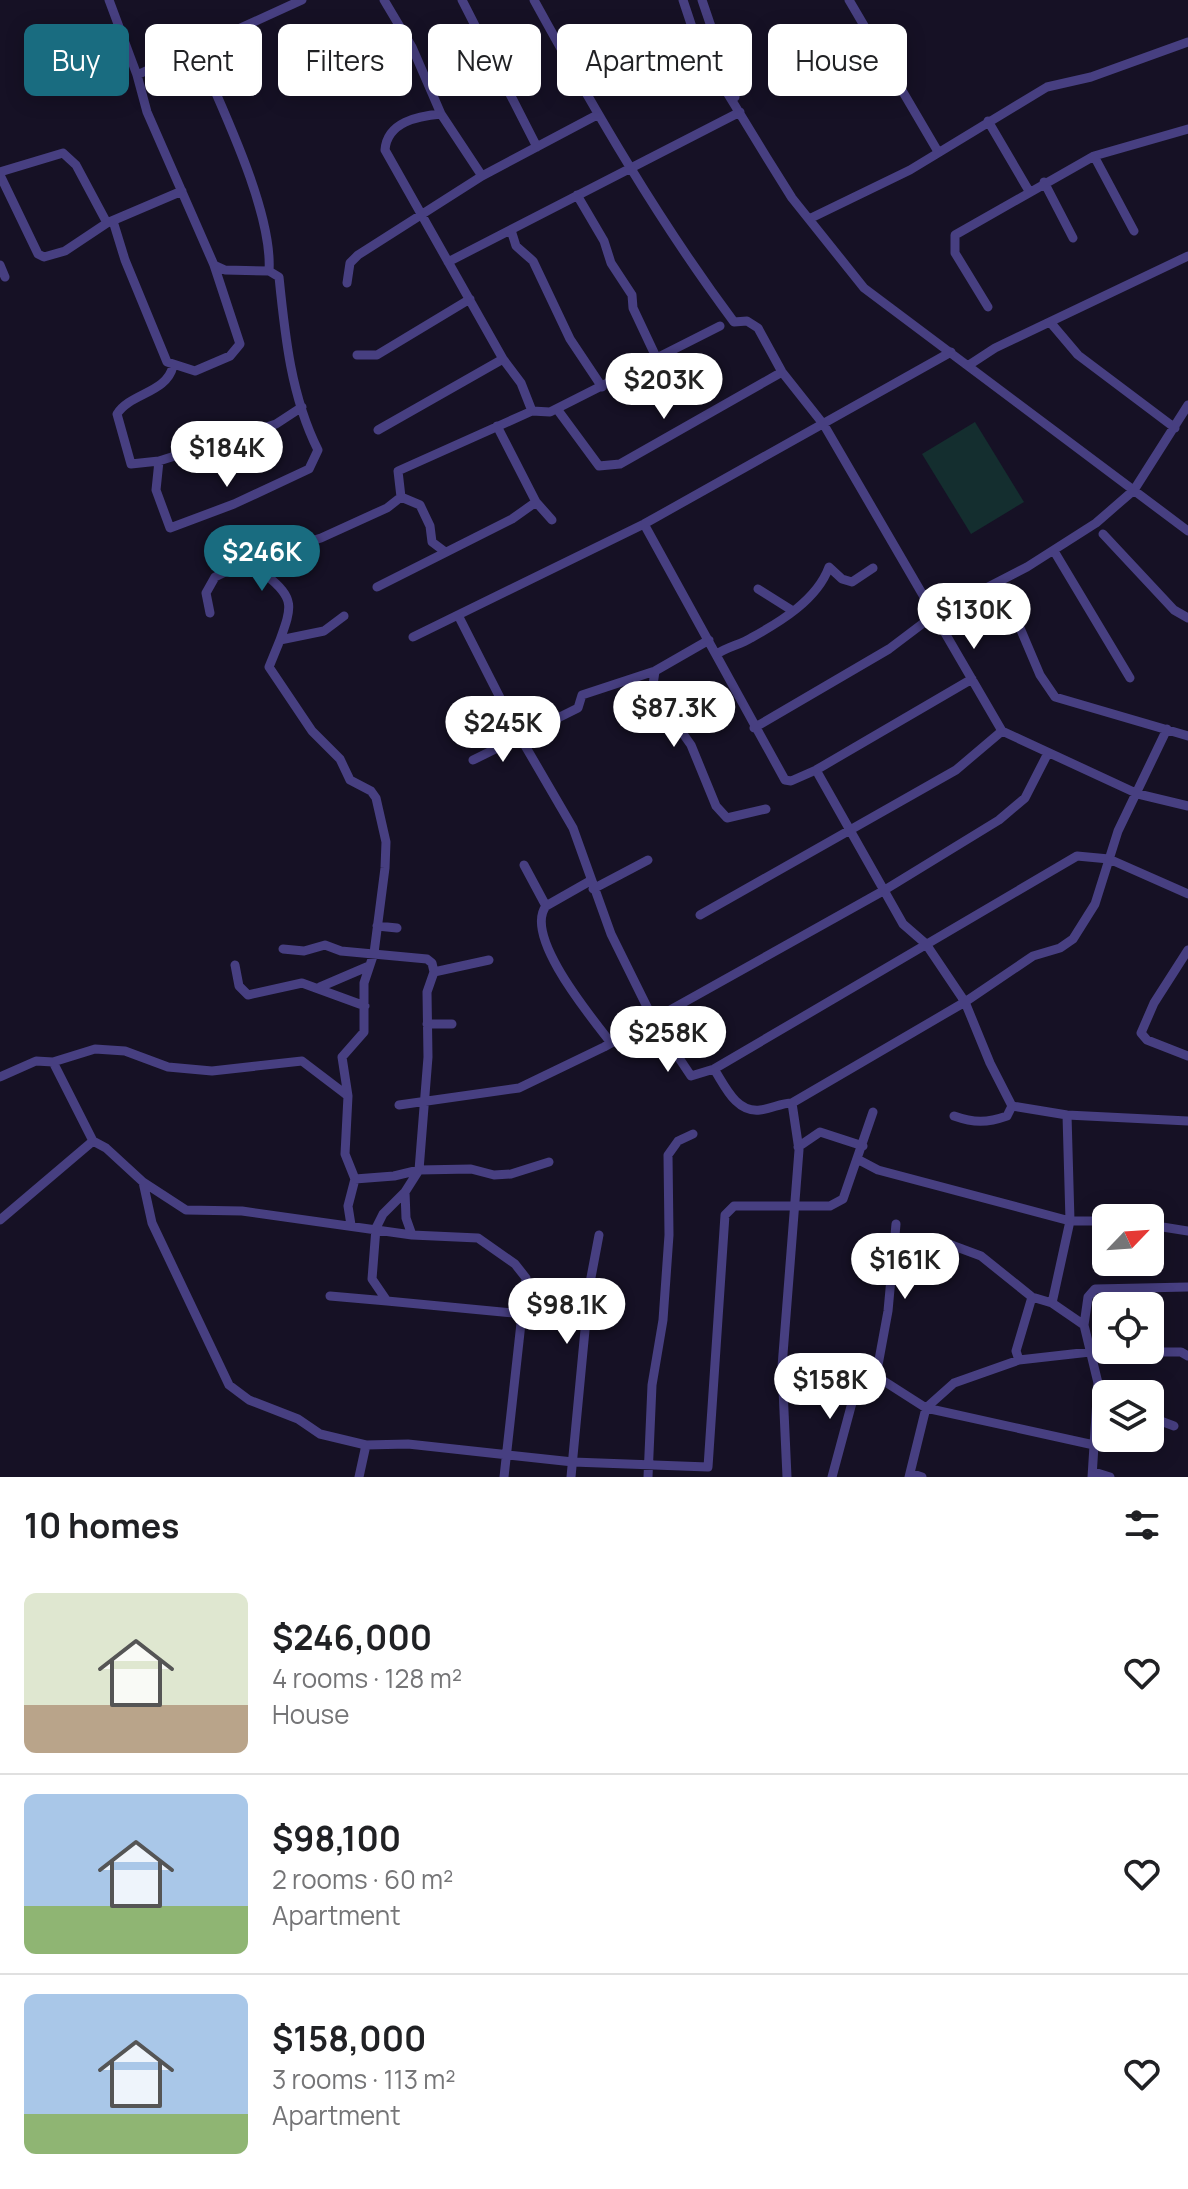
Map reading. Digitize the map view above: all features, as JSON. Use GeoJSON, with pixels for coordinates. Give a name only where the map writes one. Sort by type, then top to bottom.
{"type":"FeatureCollection","features":[{"type":"Feature","properties":{"kind":"street"},"geometry":{"type":"LineString","coordinates":[[109,0],[137,75],[147,112],[182,191],[214,265],[240,344],[230,356],[195,371],[167,362],[110,222],[76,165],[63,153],[0,173],[38,254],[44,257],[65,251],[110,222],[182,191]]}},
{"type":"Feature","properties":{"kind":"street"},"geometry":{"type":"LineString","coordinates":[[252,24],[302,0]]}},
{"type":"Feature","properties":{"kind":"street"},"geometry":{"type":"LineString","coordinates":[[384,0],[412,47],[441,114],[482,176]]}},
{"type":"Feature","properties":{"kind":"street"},"geometry":{"type":"LineString","coordinates":[[462,0],[537,147]]}},
{"type":"Feature","properties":{"kind":"street"},"geometry":{"type":"LineString","coordinates":[[534,0],[597,115],[709,288],[734,322],[747,321],[758,328],[782,372],[824,425],[1002,731],[1138,794],[1188,806]]}},
{"type":"Feature","properties":{"kind":"street"},"geometry":{"type":"LineString","coordinates":[[740,112],[702,0],[684,4],[698,45],[783,185],[873,296],[1188,531]]}},
{"type":"Feature","properties":{"kind":"street"},"geometry":{"type":"LineString","coordinates":[[849,0],[937,150]]}},
{"type":"Feature","properties":{"kind":"street"},"geometry":{"type":"LineString","coordinates":[[809,219],[910,170],[937,150],[1047,87],[1091,77],[1188,42]]}},
{"type":"Feature","properties":{"kind":"street"},"geometry":{"type":"LineString","coordinates":[[137,75],[145,72]]}},
{"type":"Feature","properties":{"kind":"street"},"geometry":{"type":"LineString","coordinates":[[217,96],[240,150],[270,251],[269,271]]}},
{"type":"Feature","properties":{"kind":"street"},"geometry":{"type":"LineString","coordinates":[[448,262],[740,112]]}},
{"type":"Feature","properties":{"kind":"street"},"geometry":{"type":"LineString","coordinates":[[441,114],[420,115],[400,124],[385,142],[385,150],[503,359],[521,383],[532,411]]}},
{"type":"Feature","properties":{"kind":"street"},"geometry":{"type":"LineString","coordinates":[[347,283],[350,263],[422,213],[482,176],[597,115]]}},
{"type":"Feature","properties":{"kind":"street"},"geometry":{"type":"LineString","coordinates":[[988,121],[1029,191]]}},
{"type":"Feature","properties":{"kind":"street"},"geometry":{"type":"LineString","coordinates":[[988,307],[955,253],[952,240],[960,231],[1094,156],[1188,129]]}},
{"type":"Feature","properties":{"kind":"street"},"geometry":{"type":"LineString","coordinates":[[1094,156],[1134,231]]}},
{"type":"Feature","properties":{"kind":"street"},"geometry":{"type":"LineString","coordinates":[[1044,182],[1073,238]]}},
{"type":"Feature","properties":{"kind":"street"},"geometry":{"type":"LineString","coordinates":[[577,195],[604,241],[611,263],[632,295],[633,308],[657,359]]}},
{"type":"Feature","properties":{"kind":"street"},"geometry":{"type":"LineString","coordinates":[[511,230],[516,246],[533,261],[570,339],[602,387]]}},
{"type":"Feature","properties":{"kind":"street"},"geometry":{"type":"LineString","coordinates":[[969,365],[1050,322],[1183,262],[1188,256]]}},
{"type":"Feature","properties":{"kind":"street"},"geometry":{"type":"LineString","coordinates":[[0,265],[5,277]]}},
{"type":"Feature","properties":{"kind":"street"},"geometry":{"type":"LineString","coordinates":[[159,461],[156,490],[170,528],[234,504],[309,469],[318,450],[306,426],[287,361],[279,277],[269,271],[225,270],[214,265]]}},
{"type":"Feature","properties":{"kind":"street"},"geometry":{"type":"LineString","coordinates":[[357,355],[377,355],[452,313],[470,299]]}},
{"type":"Feature","properties":{"kind":"street"},"geometry":{"type":"LineString","coordinates":[[1050,322],[1078,355],[1175,428]]}},
{"type":"Feature","properties":{"kind":"street"},"geometry":{"type":"LineString","coordinates":[[401,497],[398,471],[532,411],[540,414],[557,409],[720,326]]}},
{"type":"Feature","properties":{"kind":"street"},"geometry":{"type":"LineString","coordinates":[[413,637],[644,524],[951,352]]}},
{"type":"Feature","properties":{"kind":"street"},"geometry":{"type":"LineString","coordinates":[[378,430],[503,359]]}},
{"type":"Feature","properties":{"kind":"street"},"geometry":{"type":"LineString","coordinates":[[173,366],[171,374],[153,390],[123,403],[117,414],[131,464],[159,461],[276,424],[302,407]]}},
{"type":"Feature","properties":{"kind":"street"},"geometry":{"type":"LineString","coordinates":[[557,409],[599,466],[607,468],[620,464],[782,372]]}},
{"type":"Feature","properties":{"kind":"street"},"geometry":{"type":"LineString","coordinates":[[754,728],[889,649],[934,615],[1054,551],[1096,523],[1134,490],[1188,405]]}},
{"type":"Feature","properties":{"kind":"street"},"geometry":{"type":"LineString","coordinates":[[497,426],[536,502],[552,520]]}},
{"type":"Feature","properties":{"kind":"street"},"geometry":{"type":"LineString","coordinates":[[401,497],[420,505],[430,526],[432,542],[444,551]]}},
{"type":"Feature","properties":{"kind":"street"},"geometry":{"type":"LineString","coordinates":[[210,613],[206,593],[215,577],[269,554],[321,538],[387,508],[401,497]]}},
{"type":"Feature","properties":{"kind":"street"},"geometry":{"type":"LineString","coordinates":[[377,587],[512,519],[536,502]]}},
{"type":"Feature","properties":{"kind":"street"},"geometry":{"type":"LineString","coordinates":[[644,524],[785,780],[791,781],[816,770],[972,679]]}},
{"type":"Feature","properties":{"kind":"street"},"geometry":{"type":"LineString","coordinates":[[1103,534],[1174,610],[1188,618]]}},
{"type":"Feature","properties":{"kind":"street"},"geometry":{"type":"LineString","coordinates":[[1054,551],[1130,678]]}},
{"type":"Feature","properties":{"kind":"street"},"geometry":{"type":"LineString","coordinates":[[269,554],[267,576],[287,591],[290,607],[269,667],[312,731],[340,759],[350,780],[376,798],[386,842],[374,953],[364,983],[364,1032],[342,1057],[348,1096],[345,1154],[355,1179],[348,1206],[351,1225]]}},
{"type":"Feature","properties":{"kind":"street"},"geometry":{"type":"LineString","coordinates":[[717,654],[733,643],[748,640],[793,611],[810,596],[829,567],[842,579],[852,582],[873,568]]}},
{"type":"Feature","properties":{"kind":"street"},"geometry":{"type":"LineString","coordinates":[[1000,581],[1040,675],[1055,697],[1188,736]]}},
{"type":"Feature","properties":{"kind":"street"},"geometry":{"type":"LineString","coordinates":[[758,589],[793,611]]}},
{"type":"Feature","properties":{"kind":"street"},"geometry":{"type":"LineString","coordinates":[[280,640],[324,631],[344,616]]}},
{"type":"Feature","properties":{"kind":"street"},"geometry":{"type":"LineString","coordinates":[[459,617],[520,737],[573,828],[592,885],[653,1019],[691,1076],[714,1069],[1077,856],[1109,859],[1188,894]]}},
{"type":"Feature","properties":{"kind":"street"},"geometry":{"type":"LineString","coordinates":[[473,760],[578,708],[582,695],[655,671],[709,640]]}},
{"type":"Feature","properties":{"kind":"street"},"geometry":{"type":"LineString","coordinates":[[655,671],[653,685],[659,700],[691,745],[716,806],[727,818],[766,809]]}},
{"type":"Feature","properties":{"kind":"street"},"geometry":{"type":"LineString","coordinates":[[714,1069],[735,1101],[742,1106],[760,1110],[792,1103],[965,1002],[1033,956],[1060,948],[1073,939],[1095,904],[1118,831],[1167,729]]}},
{"type":"Feature","properties":{"kind":"street"},"geometry":{"type":"LineString","coordinates":[[700,915],[956,770],[1002,731]]}},
{"type":"Feature","properties":{"kind":"street"},"geometry":{"type":"LineString","coordinates":[[399,1105],[519,1088],[611,1043],[883,891],[1014,810],[1025,798],[1048,753]]}},
{"type":"Feature","properties":{"kind":"street"},"geometry":{"type":"LineString","coordinates":[[816,770],[903,924],[926,944],[965,1002],[1012,1106]]}},
{"type":"Feature","properties":{"kind":"street"},"geometry":{"type":"LineString","coordinates":[[546,906],[648,860]]}},
{"type":"Feature","properties":{"kind":"street"},"geometry":{"type":"LineString","coordinates":[[524,865],[546,906],[541,923],[559,971],[611,1043]]}},
{"type":"Feature","properties":{"kind":"street"},"geometry":{"type":"LineString","coordinates":[[377,926],[397,928]]}},
{"type":"Feature","properties":{"kind":"street"},"geometry":{"type":"LineString","coordinates":[[283,949],[304,951],[325,945],[341,951],[427,959],[434,972],[427,992],[426,1099],[419,1170],[405,1192],[383,1214],[376,1228],[372,1279],[387,1301]]}},
{"type":"Feature","properties":{"kind":"street"},"geometry":{"type":"LineString","coordinates":[[1188,950],[1183,967],[1154,1003],[1141,1033],[1147,1040],[1188,1056]]}},
{"type":"Feature","properties":{"kind":"street"},"geometry":{"type":"LineString","coordinates":[[434,972],[489,960]]}},
{"type":"Feature","properties":{"kind":"street"},"geometry":{"type":"LineString","coordinates":[[235,965],[239,986],[248,995],[302,983],[320,987],[365,1006]]}},
{"type":"Feature","properties":{"kind":"street"},"geometry":{"type":"LineString","coordinates":[[320,987],[369,966]]}},
{"type":"Feature","properties":{"kind":"street"},"geometry":{"type":"LineString","coordinates":[[427,1024],[452,1024]]}},
{"type":"Feature","properties":{"kind":"street"},"geometry":{"type":"LineString","coordinates":[[0,1077],[36,1061],[53,1062],[95,1049],[125,1051],[168,1067],[212,1071],[302,1061],[348,1096]]}},
{"type":"Feature","properties":{"kind":"street"},"geometry":{"type":"LineString","coordinates":[[53,1062],[93,1141],[106,1148],[143,1182],[186,1210],[242,1211],[412,1235],[478,1238],[515,1264],[526,1278],[504,1477]]}},
{"type":"Feature","properties":{"kind":"street"},"geometry":{"type":"LineString","coordinates":[[787,1477],[782,1367],[798,1147],[792,1103]]}},
{"type":"Feature","properties":{"kind":"street"},"geometry":{"type":"LineString","coordinates":[[1012,1106],[1067,1115],[1188,1121]]}},
{"type":"Feature","properties":{"kind":"street"},"geometry":{"type":"LineString","coordinates":[[954,1116],[971,1122],[989,1122],[1007,1116],[1012,1106]]}},
{"type":"Feature","properties":{"kind":"street"},"geometry":{"type":"LineString","coordinates":[[143,1182],[152,1223],[229,1385],[249,1400],[298,1419],[320,1434],[366,1445],[408,1444],[573,1462],[708,1467],[728,1208],[830,1206],[843,1199],[859,1160],[873,1112]]}},
{"type":"Feature","properties":{"kind":"street"},"geometry":{"type":"LineString","coordinates":[[1052,1303],[1070,1221],[1067,1115]]}},
{"type":"Feature","properties":{"kind":"street"},"geometry":{"type":"LineString","coordinates":[[798,1147],[820,1132],[863,1146]]}},
{"type":"Feature","properties":{"kind":"street"},"geometry":{"type":"LineString","coordinates":[[648,1477],[652,1385],[663,1320],[669,1235],[668,1155],[678,1141],[693,1134]]}},
{"type":"Feature","properties":{"kind":"street"},"geometry":{"type":"LineString","coordinates":[[0,1220],[93,1141]]}},
{"type":"Feature","properties":{"kind":"street"},"geometry":{"type":"LineString","coordinates":[[859,1160],[878,1170],[1070,1221],[1092,1221]]}},
{"type":"Feature","properties":{"kind":"street"},"geometry":{"type":"LineString","coordinates":[[355,1179],[394,1176],[419,1170],[471,1169],[494,1175],[549,1162]]}},
{"type":"Feature","properties":{"kind":"street"},"geometry":{"type":"LineString","coordinates":[[405,1192],[406,1218],[412,1235]]}},
{"type":"Feature","properties":{"kind":"street"},"geometry":{"type":"LineString","coordinates":[[876,1376],[888,1311],[896,1224]]}},
{"type":"Feature","properties":{"kind":"street"},"geometry":{"type":"LineString","coordinates":[[1164,1227],[1188,1231]]}},
{"type":"Feature","properties":{"kind":"street"},"geometry":{"type":"LineString","coordinates":[[571,1477],[589,1288],[599,1235]]}},
{"type":"Feature","properties":{"kind":"street"},"geometry":{"type":"LineString","coordinates":[[938,1240],[981,1256],[1032,1297],[1052,1303],[1084,1325]]}},
{"type":"Feature","properties":{"kind":"street"},"geometry":{"type":"LineString","coordinates":[[1097,1380],[1084,1325],[1088,1297],[1095,1289],[1188,1287]]}},
{"type":"Feature","properties":{"kind":"street"},"geometry":{"type":"LineString","coordinates":[[330,1296],[524,1314]]}},
{"type":"Feature","properties":{"kind":"street"},"geometry":{"type":"LineString","coordinates":[[1019,1360],[1016,1351],[1032,1297]]}},
{"type":"Feature","properties":{"kind":"street"},"geometry":{"type":"LineString","coordinates":[[922,1477],[910,1475],[926,1408],[954,1383],[1019,1360],[1090,1352],[1181,1352],[1188,1356]]}},
{"type":"Feature","properties":{"kind":"street"},"geometry":{"type":"LineString","coordinates":[[782,1367],[834,1368],[876,1376],[926,1408],[1092,1445]]}},
{"type":"Feature","properties":{"kind":"street"},"geometry":{"type":"LineString","coordinates":[[832,1477],[860,1373]]}},
{"type":"Feature","properties":{"kind":"street"},"geometry":{"type":"LineString","coordinates":[[1164,1422],[1174,1426]]}},
{"type":"Feature","properties":{"kind":"street"},"geometry":{"type":"LineString","coordinates":[[359,1477],[366,1445]]}},
{"type":"Feature","properties":{"kind":"street"},"geometry":{"type":"LineString","coordinates":[[1094,1452],[1093,1474],[1110,1477]]}},
{"type":"Feature","properties":{"kind":"green space"},"geometry":{"type":"Polygon","coordinates":[[[975,422],[1024,502],[971,534],[922,454],[975,422]]]}}]}
